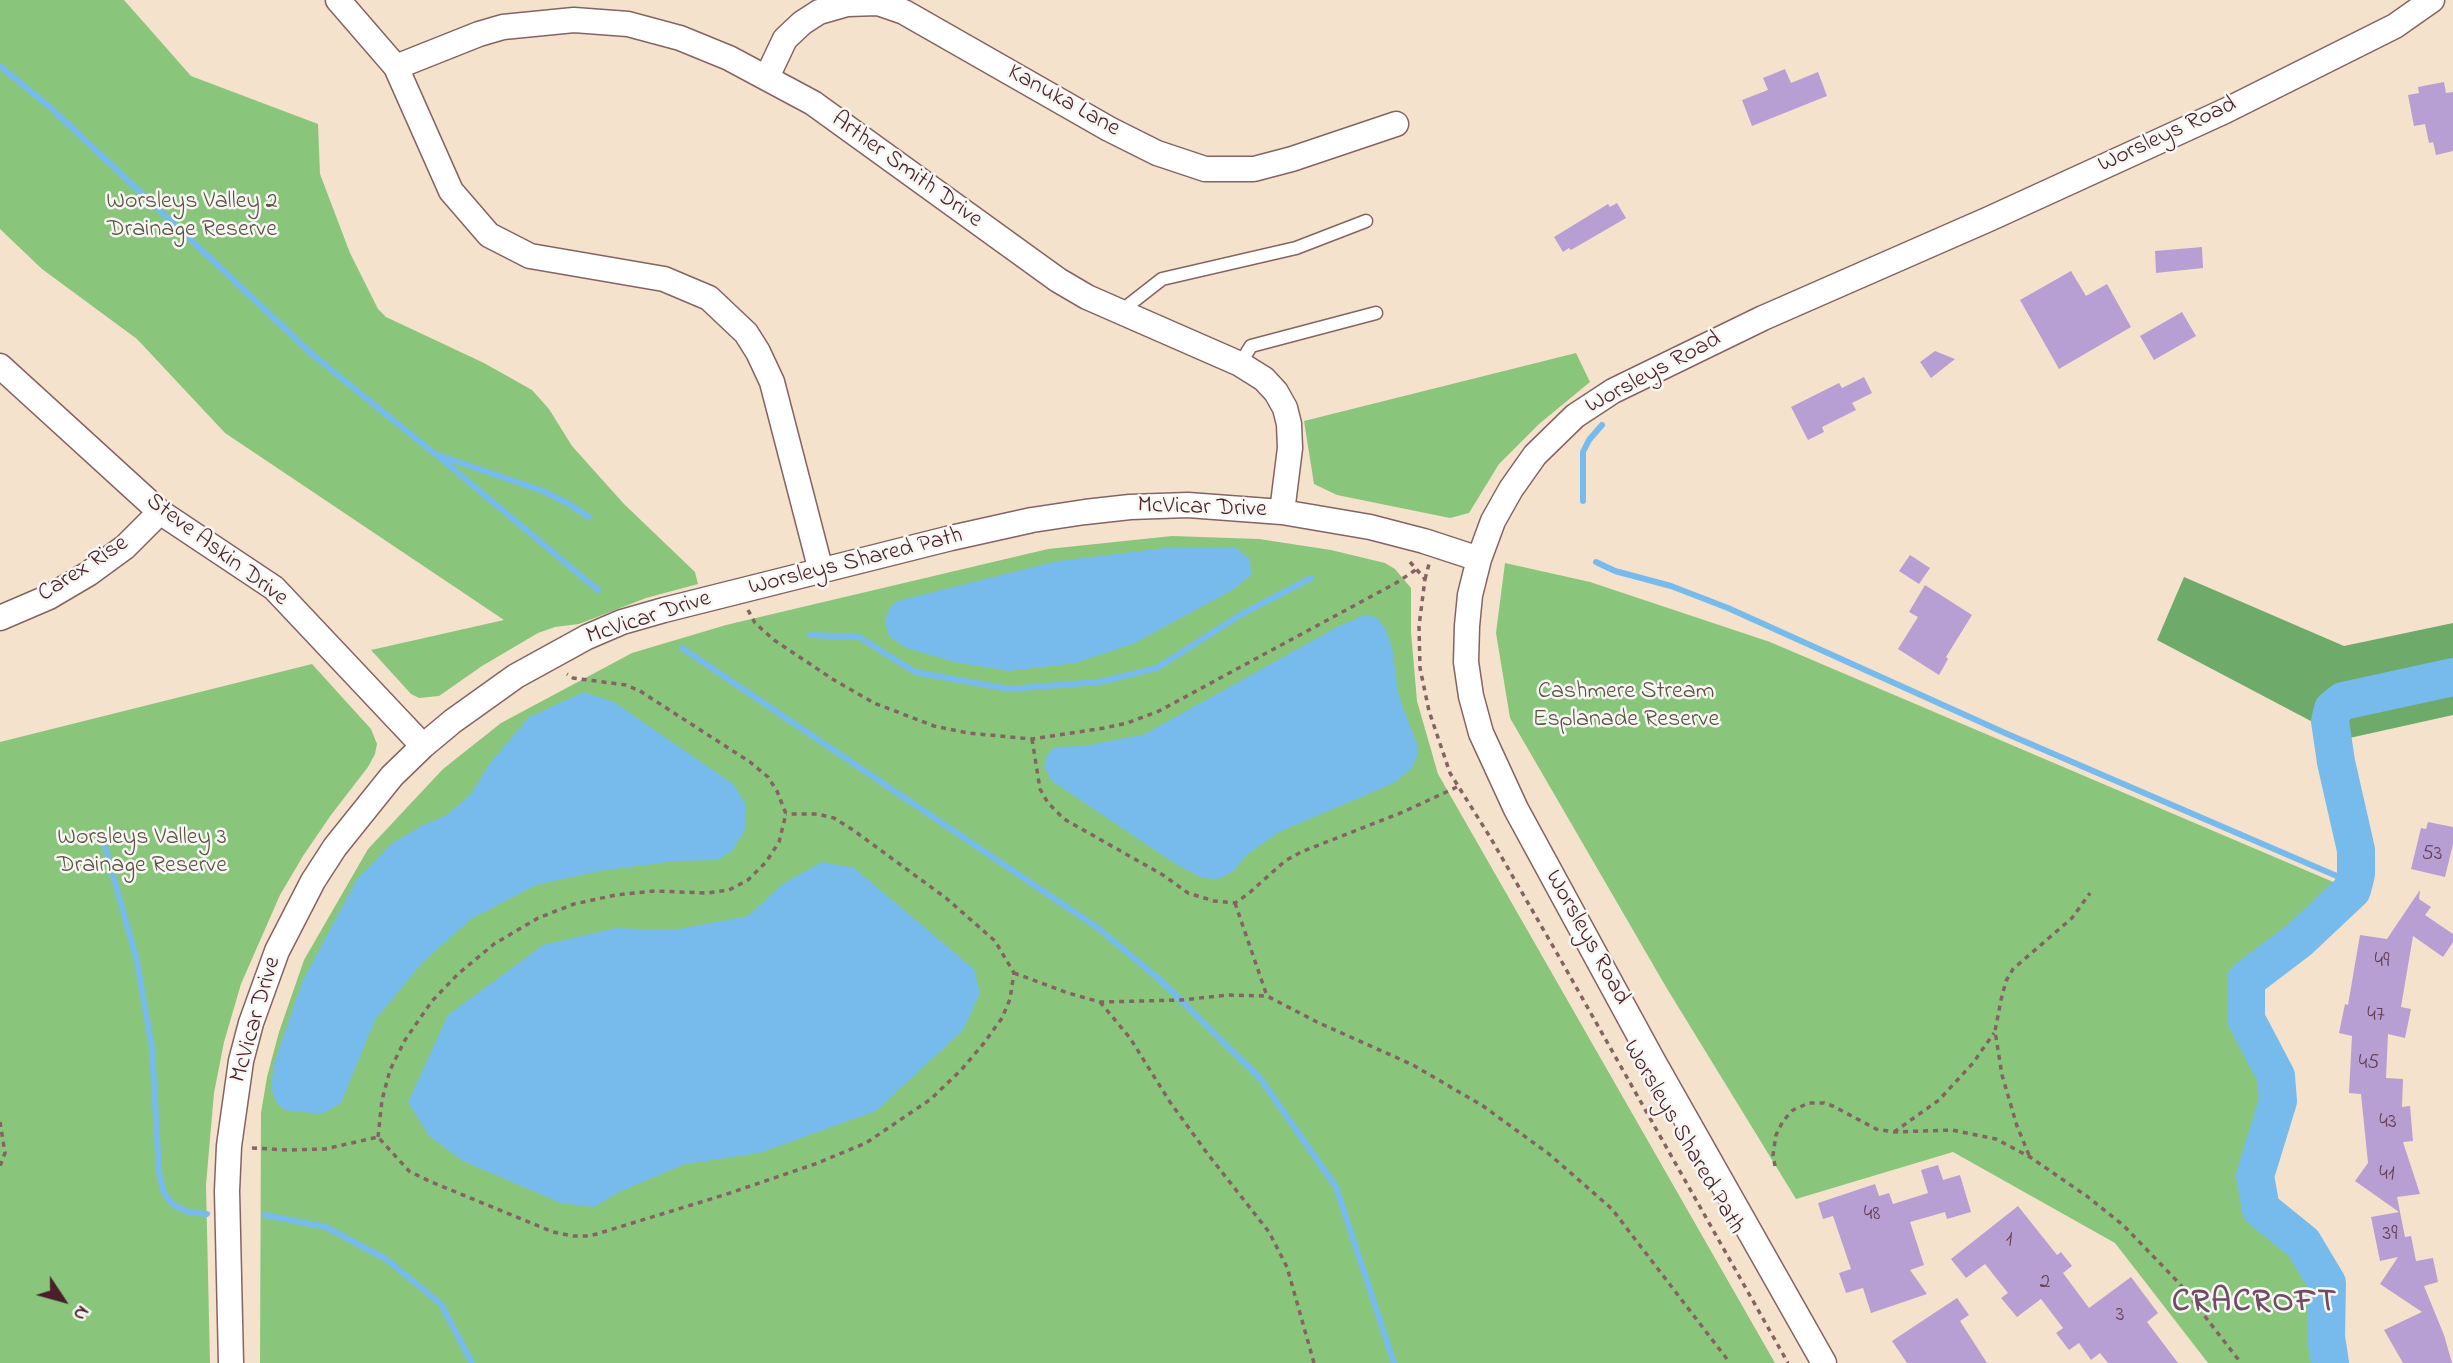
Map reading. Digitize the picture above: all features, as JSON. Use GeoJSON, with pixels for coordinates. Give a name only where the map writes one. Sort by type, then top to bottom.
{"type":"FeatureCollection","features":[{"type":"Feature","properties":{"kind":"street"},"geometry":{"type":"LineString","coordinates":[[338,0],[396,67],[451,191],[489,234],[530,256],[664,279],[709,298],[746,333],[772,382],[821,571]]}},
{"type":"Feature","properties":{"kind":"street","name":"Worsleys Road"},"geometry":{"type":"LineString","coordinates":[[1824,1363],[1652,1059],[1516,809],[1480,733],[1466,662],[1470,595],[1479,559],[1493,522],[1511,489],[1535,455],[1575,416],[1613,391],[1763,318],[1989,219],[2223,111],[2396,26],[2432,0]]}},
{"type":"Feature","properties":{"kind":"street","name":"Kanuka Lane"},"geometry":{"type":"LineString","coordinates":[[767,77],[785,39],[802,23],[819,12],[847,2],[878,3],[893,7],[1109,129],[1157,153],[1205,169],[1254,169],[1396,124]]}},
{"type":"Feature","properties":{"kind":"street","name":"Arther Smith Drive"},"geometry":{"type":"LineString","coordinates":[[396,67],[503,27],[528,23],[601,21],[628,24],[680,38],[767,77],[813,103],[1058,280],[1087,297],[1240,364],[1264,379],[1276,391],[1288,416],[1290,448],[1282,512]]}},
{"type":"Feature","properties":{"kind":"street","name":"Steve Askin Drive"},"geometry":{"type":"LineString","coordinates":[[0,366],[160,512],[274,588],[423,746]]}},
{"type":"Feature","properties":{"kind":"street","name":"McVicar Drive"},"geometry":{"type":"LineString","coordinates":[[231,1363],[227,1168],[234,1101],[251,1023],[276,951],[313,881],[365,807],[423,746],[472,706],[516,676],[587,637],[622,622],[1005,526],[1085,512],[1188,505],[1282,512],[1370,527],[1479,559]]}},
{"type":"Feature","properties":{"kind":"street","name":"Carex Rise"},"geometry":{"type":"LineString","coordinates":[[0,618],[49,597],[88,574],[125,547],[160,512]]}},
{"type":"Feature","properties":{"kind":"lane"},"geometry":{"type":"LineString","coordinates":[[1125,314],[1130,304],[1162,279],[1296,248],[1366,221]]}},
{"type":"Feature","properties":{"kind":"lane"},"geometry":{"type":"LineString","coordinates":[[1240,364],[1251,346],[1376,313]]}},
{"type":"Feature","properties":{"kind":"path"},"geometry":{"type":"LineString","coordinates":[[1405,558],[1425,579]]}},
{"type":"Feature","properties":{"kind":"path","name":"Worsleys Shared Path"},"geometry":{"type":"LineString","coordinates":[[1431,559],[1425,579],[1419,626],[1420,668],[1443,757],[1457,787],[1490,837],[1558,955],[1788,1363]]}},
{"type":"Feature","properties":{"kind":"path"},"geometry":{"type":"LineString","coordinates":[[755,623],[774,640],[834,681],[901,715],[968,733],[1032,739],[1127,723],[1159,711],[1396,583],[1417,569]]}},
{"type":"Feature","properties":{"kind":"path","name":"Worsleys Shared Path"},"geometry":{"type":"LineString","coordinates":[[739,610],[747,608]]}},
{"type":"Feature","properties":{"kind":"path"},"geometry":{"type":"LineString","coordinates":[[573,678],[626,685],[686,719],[750,762],[768,777],[777,790],[786,814],[779,842],[766,862],[748,880],[729,890],[707,894],[655,891],[584,902],[538,919],[494,944],[457,974],[440,992],[405,1040],[390,1070],[382,1100],[378,1137],[409,1171],[553,1232],[590,1236],[815,1164],[866,1143],[931,1099],[962,1069],[1002,1018],[1010,999],[1014,973],[995,941],[946,898],[853,830],[834,818],[817,814],[786,814]]}},
{"type":"Feature","properties":{"kind":"path"},"geometry":{"type":"LineString","coordinates":[[1032,739],[1040,789],[1048,803],[1064,819],[1163,875],[1188,893],[1214,901],[1235,903],[1272,871],[1301,852],[1457,787]]}},
{"type":"Feature","properties":{"kind":"path"},"geometry":{"type":"LineString","coordinates":[[1894,1132],[1939,1100],[1973,1063],[1995,1031],[2006,981],[2013,969],[2072,919],[2090,893]]}},
{"type":"Feature","properties":{"kind":"path"},"geometry":{"type":"LineString","coordinates":[[1235,903],[1267,996]]}},
{"type":"Feature","properties":{"kind":"path"},"geometry":{"type":"LineString","coordinates":[[1014,973],[1100,1002],[1181,1000],[1229,995],[1267,996],[1317,1023],[1413,1065],[1483,1107],[1549,1154],[1612,1209],[1730,1363]]}},
{"type":"Feature","properties":{"kind":"path"},"geometry":{"type":"LineString","coordinates":[[1100,1002],[1130,1038],[1207,1153],[1269,1232],[1287,1267],[1314,1363]]}},
{"type":"Feature","properties":{"kind":"path"},"geometry":{"type":"LineString","coordinates":[[1995,1031],[2009,1100],[2030,1157]]}},
{"type":"Feature","properties":{"kind":"path"},"geometry":{"type":"LineString","coordinates":[[1775,1166],[1773,1155],[1776,1135],[1783,1121],[1793,1110],[1809,1103],[1824,1103],[1876,1129],[1894,1132],[1965,1132],[1996,1139],[2030,1157],[2088,1197],[2140,1241],[2179,1283],[2241,1363]]}},
{"type":"Feature","properties":{"kind":"path"},"geometry":{"type":"LineString","coordinates":[[0,1122],[5,1153],[0,1166]]}},
{"type":"Feature","properties":{"kind":"path"},"geometry":{"type":"LineString","coordinates":[[260,1148],[325,1149],[378,1137]]}},
{"type":"Feature","properties":{"kind":"green space","name":"Worsleys Valley 2 Drainage Reserve"},"geometry":{"type":"Polygon","coordinates":[[[0,0],[124,0],[191,76],[318,124],[320,174],[350,253],[378,309],[386,317],[484,363],[532,390],[549,409],[572,446],[624,504],[695,572],[698,584],[646,598],[579,624],[555,627],[538,633],[482,666],[439,696],[419,698],[411,694],[371,650],[504,620],[225,433],[137,339],[42,269],[0,229],[0,0]]]}},
{"type":"Feature","properties":{"kind":"green space"},"geometry":{"type":"Polygon","coordinates":[[[1576,353],[1590,382],[1539,424],[1499,464],[1469,513],[1450,518],[1337,495],[1314,484],[1304,421],[1576,353]]]}},
{"type":"Feature","properties":{"kind":"green space"},"geometry":{"type":"Polygon","coordinates":[[[1172,536],[1259,539],[1331,550],[1385,563],[1395,569],[1411,588],[1411,632],[1417,701],[1438,774],[1775,1363],[260,1363],[261,1113],[279,1032],[304,960],[368,849],[443,769],[501,723],[632,653],[726,625],[1048,549],[1172,536]]]}},
{"type":"Feature","properties":{"kind":"green space","name":"Cashmere Stream Esplanade Reserve"},"geometry":{"type":"Polygon","coordinates":[[[1505,563],[1590,582],[1770,642],[2352,890],[2300,939],[2246,981],[2246,1019],[2276,1076],[2278,1101],[2255,1176],[2261,1209],[2303,1243],[2327,1283],[2326,1337],[2330,1363],[2208,1363],[2115,1243],[1953,1152],[1796,1199],[1666,987],[1510,718],[1496,633],[1505,563]]]}},
{"type":"Feature","properties":{"kind":"green space"},"geometry":{"type":"Polygon","coordinates":[[[2184,577],[2344,646],[2453,623],[2453,715],[2345,739],[2157,640],[2184,577]]]}},
{"type":"Feature","properties":{"kind":"green space","name":"Worsleys Valley 3 Drainage Reserve"},"geometry":{"type":"Polygon","coordinates":[[[312,664],[371,729],[377,744],[368,767],[331,815],[280,895],[241,984],[224,1042],[214,1093],[206,1185],[210,1363],[0,1363],[0,742],[312,664]]]}},
{"type":"Feature","properties":{"kind":"water"},"geometry":{"type":"Polygon","coordinates":[[[1173,547],[1235,547],[1250,559],[1251,575],[1234,589],[1133,644],[1075,663],[1009,671],[954,662],[904,647],[889,636],[885,621],[889,609],[897,601],[1058,561],[1173,547]]]}},
{"type":"Feature","properties":{"kind":"water"},"geometry":{"type":"Polygon","coordinates":[[[1364,615],[1376,617],[1385,628],[1392,647],[1399,697],[1417,744],[1417,757],[1411,769],[1394,783],[1279,832],[1248,854],[1231,873],[1217,879],[1202,878],[1174,863],[1052,781],[1044,767],[1047,755],[1055,747],[1085,746],[1145,734],[1337,627],[1364,615]]]}},
{"type":"Feature","properties":{"kind":"water"},"geometry":{"type":"Polygon","coordinates":[[[584,692],[614,702],[733,784],[745,803],[746,828],[732,851],[718,860],[676,861],[599,871],[536,885],[471,919],[422,963],[375,1020],[341,1103],[322,1114],[284,1110],[276,1102],[271,1087],[274,1064],[302,982],[357,879],[391,844],[421,826],[447,815],[471,794],[490,763],[529,717],[584,692]]]}},
{"type":"Feature","properties":{"kind":"water"},"geometry":{"type":"Polygon","coordinates":[[[822,862],[854,868],[974,969],[980,993],[963,1030],[876,1111],[759,1153],[685,1164],[619,1192],[594,1207],[561,1203],[463,1161],[429,1136],[408,1102],[448,1015],[543,945],[616,928],[673,930],[748,916],[784,883],[822,862]]]}},
{"type":"Feature","properties":{"kind":"building"},"geometry":{"type":"Polygon","coordinates":[[[1785,69],[1791,83],[1818,72],[1827,96],[1752,126],[1742,100],[1768,90],[1763,78],[1785,69]]]}},
{"type":"Feature","properties":{"kind":"building"},"geometry":{"type":"Polygon","coordinates":[[[2444,82],[2446,93],[2453,92],[2453,151],[2436,155],[2433,142],[2429,143],[2425,124],[2414,126],[2408,95],[2419,93],[2418,87],[2444,82]]]}},
{"type":"Feature","properties":{"kind":"building"},"geometry":{"type":"Polygon","coordinates":[[[1617,203],[1626,218],[1563,252],[1554,237],[1608,204],[1610,207],[1617,203]]]}},
{"type":"Feature","properties":{"kind":"building"},"geometry":{"type":"Polygon","coordinates":[[[2202,247],[2203,268],[2156,273],[2155,251],[2202,247]]]}},
{"type":"Feature","properties":{"kind":"building"},"geometry":{"type":"Polygon","coordinates":[[[2071,271],[2086,296],[2107,284],[2131,327],[2059,369],[2020,300],[2071,271]]]}},
{"type":"Feature","properties":{"kind":"building"},"geometry":{"type":"Polygon","coordinates":[[[2182,312],[2196,336],[2154,360],[2140,336],[2182,312]]]}},
{"type":"Feature","properties":{"kind":"building"},"geometry":{"type":"Polygon","coordinates":[[[1935,351],[1955,359],[1931,378],[1920,362],[1935,351]]]}},
{"type":"Feature","properties":{"kind":"building"},"geometry":{"type":"Polygon","coordinates":[[[1864,377],[1872,393],[1852,403],[1856,410],[1822,427],[1824,432],[1808,440],[1791,407],[1839,383],[1842,388],[1864,377]]]}},
{"type":"Feature","properties":{"kind":"building"},"geometry":{"type":"Polygon","coordinates":[[[1910,555],[1930,568],[1919,584],[1899,571],[1910,555]]]}},
{"type":"Feature","properties":{"kind":"building"},"geometry":{"type":"Polygon","coordinates":[[[1925,585],[1972,615],[1946,657],[1948,659],[1939,675],[1898,649],[1918,617],[1909,612],[1925,585]]]}},
{"type":"Feature","properties":{"kind":"building"},"geometry":{"type":"Polygon","coordinates":[[[2428,822],[2453,827],[2453,844],[2445,877],[2411,869],[2421,828],[2426,829],[2428,822]]]}},
{"type":"Feature","properties":{"kind":"building"},"geometry":{"type":"Polygon","coordinates":[[[2420,890],[2419,899],[2431,907],[2425,915],[2453,934],[2453,942],[2443,957],[2413,936],[2401,1007],[2411,1009],[2405,1038],[2388,1034],[2386,1078],[2403,1079],[2402,1107],[2410,1106],[2413,1141],[2403,1142],[2420,1194],[2397,1197],[2405,1237],[2411,1236],[2416,1261],[2433,1258],[2438,1282],[2424,1286],[2452,1363],[2403,1363],[2384,1330],[2422,1312],[2380,1284],[2398,1257],[2380,1261],[2371,1217],[2399,1212],[2355,1181],[2368,1163],[2361,1094],[2349,1093],[2352,1036],[2339,1033],[2345,1004],[2348,1005],[2360,935],[2387,939],[2420,890]]]}},
{"type":"Feature","properties":{"kind":"building"},"geometry":{"type":"Polygon","coordinates":[[[1938,1165],[1943,1180],[1960,1175],[1971,1212],[1947,1219],[1945,1212],[1910,1222],[1924,1265],[1910,1270],[1927,1294],[1871,1313],[1863,1288],[1846,1293],[1839,1273],[1851,1269],[1833,1216],[1823,1219],[1818,1203],[1875,1184],[1879,1196],[1889,1193],[1893,1204],[1928,1193],[1921,1170],[1938,1165]]]}},
{"type":"Feature","properties":{"kind":"building"},"geometry":{"type":"Polygon","coordinates":[[[2018,1206],[2057,1255],[2061,1252],[2072,1266],[2063,1273],[2089,1308],[2131,1277],[2158,1313],[2147,1322],[2178,1363],[2108,1363],[2100,1353],[2091,1360],[2079,1343],[2069,1350],[2056,1333],[2063,1328],[2041,1299],[2017,1317],[2001,1298],[2008,1293],[1985,1264],[1966,1278],[1951,1259],[2018,1206]]]}},
{"type":"Feature","properties":{"kind":"building"},"geometry":{"type":"Polygon","coordinates":[[[1957,1298],[1969,1315],[1960,1321],[1987,1363],[1907,1363],[1892,1341],[1957,1298]]]}},
{"type":"Feature","properties":{"kind":"waterway"},"geometry":{"type":"LineString","coordinates":[[0,66],[51,108],[313,355],[435,454],[543,491],[589,517]]}},
{"type":"Feature","properties":{"kind":"waterway"},"geometry":{"type":"LineString","coordinates":[[1583,501],[1583,452],[1602,425]]}},
{"type":"Feature","properties":{"kind":"waterway"},"geometry":{"type":"LineString","coordinates":[[439,457],[598,590]]}},
{"type":"Feature","properties":{"kind":"waterway"},"geometry":{"type":"LineString","coordinates":[[1596,562],[1615,571],[1671,586],[1728,608],[2005,733],[2353,883]]}},
{"type":"Feature","properties":{"kind":"waterway"},"geometry":{"type":"LineString","coordinates":[[810,635],[859,637],[915,672],[1009,689],[1099,682],[1157,668],[1240,615],[1311,578]]}},
{"type":"Feature","properties":{"kind":"waterway"},"geometry":{"type":"LineString","coordinates":[[682,648],[1098,928],[1159,979],[1260,1078],[1336,1187],[1394,1363]]}},
{"type":"Feature","properties":{"kind":"waterway"},"geometry":{"type":"LineString","coordinates":[[2330,1363],[2326,1337],[2327,1283],[2303,1243],[2261,1209],[2255,1176],[2278,1101],[2276,1076],[2246,1019],[2246,980],[2300,939],[2352,890],[2356,874],[2356,850],[2336,762],[2330,721],[2333,709],[2343,701],[2453,677]]}},
{"type":"Feature","properties":{"kind":"waterway"},"geometry":{"type":"LineString","coordinates":[[104,843],[137,961],[152,1048],[159,1172],[163,1190],[177,1207],[189,1212],[207,1214]]}},
{"type":"Feature","properties":{"kind":"waterway"},"geometry":{"type":"LineString","coordinates":[[265,1215],[326,1227],[386,1259],[441,1304],[472,1363]]}},
{"type":"Feature","properties":{"kind":"district","name":"CRACROFT"},"geometry":{"type":"Point","coordinates":[2255,1305]}}]}
